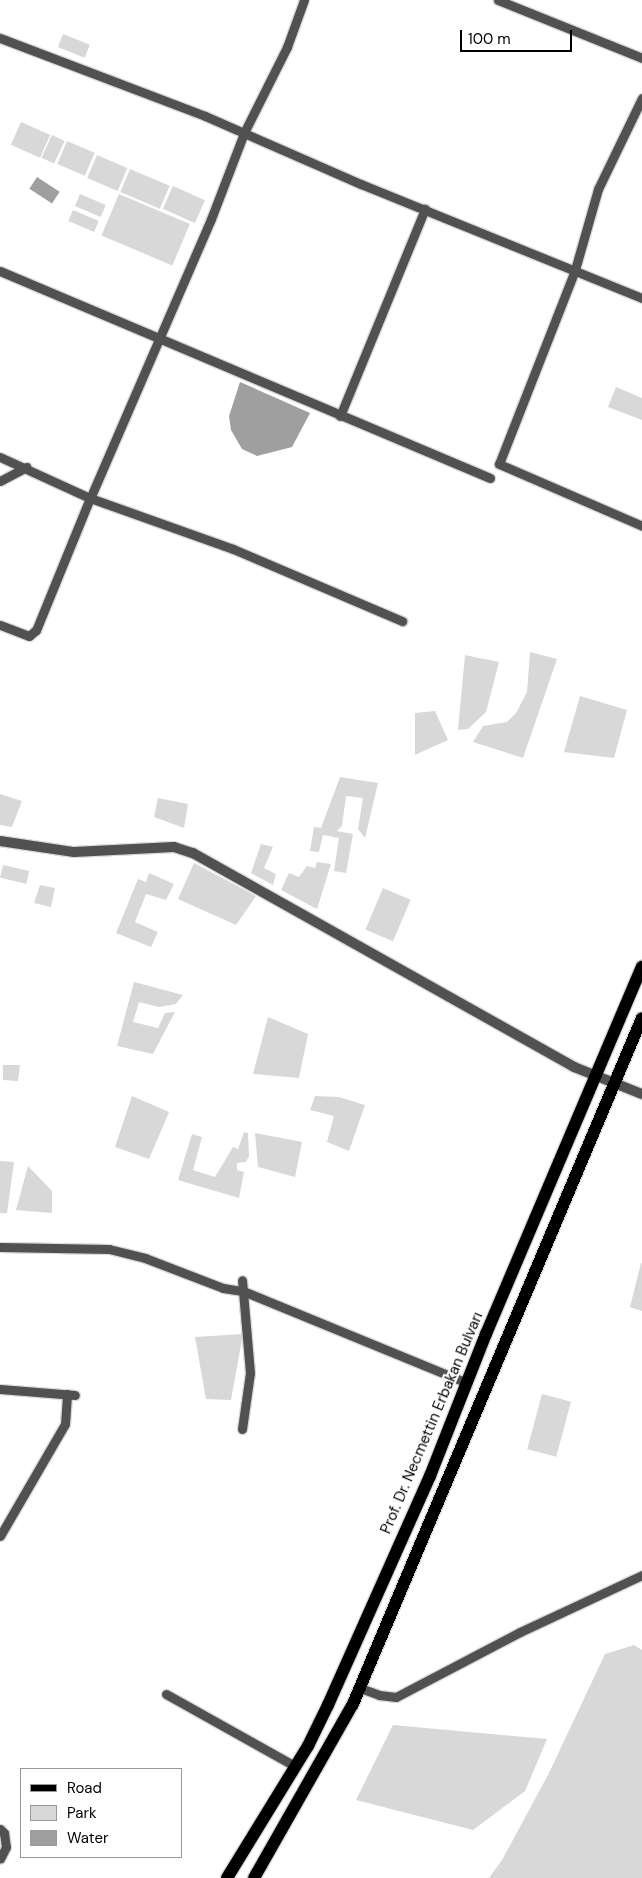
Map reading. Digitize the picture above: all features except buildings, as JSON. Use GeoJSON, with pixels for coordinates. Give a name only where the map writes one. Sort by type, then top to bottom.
{"type":"FeatureCollection","features":[{"type":"Feature","properties":{"kind":"main road","name":"Prof. Dr. Necmettin Erbakan Bulvarı"},"geometry":{"type":"LineString","coordinates":[[227,1878],[295,1766],[328,1705],[467,1383],[642,967]]}},
{"type":"Feature","properties":{"kind":"main road"},"geometry":{"type":"LineString","coordinates":[[254,1878],[329,1751],[360,1688],[642,1018]]}},
{"type":"Feature","properties":{"kind":"street"},"geometry":{"type":"LineString","coordinates":[[0,625],[29,636],[36,630],[158,338],[211,219],[244,133],[287,47],[304,0]]}},
{"type":"Feature","properties":{"kind":"street"},"geometry":{"type":"LineString","coordinates":[[498,0],[642,58]]}},
{"type":"Feature","properties":{"kind":"street"},"geometry":{"type":"LineString","coordinates":[[0,38],[244,133],[642,298]]}},
{"type":"Feature","properties":{"kind":"street"},"geometry":{"type":"LineString","coordinates":[[642,98],[598,189],[575,270],[499,464],[642,526]]}},
{"type":"Feature","properties":{"kind":"street"},"geometry":{"type":"LineString","coordinates":[[340,416],[424,209]]}},
{"type":"Feature","properties":{"kind":"street"},"geometry":{"type":"LineString","coordinates":[[0,271],[490,478]]}},
{"type":"Feature","properties":{"kind":"street"},"geometry":{"type":"LineString","coordinates":[[0,457],[90,498],[234,549],[402,621]]}},
{"type":"Feature","properties":{"kind":"street"},"geometry":{"type":"LineString","coordinates":[[0,481],[26,468]]}},
{"type":"Feature","properties":{"kind":"street"},"geometry":{"type":"LineString","coordinates":[[0,841],[74,852],[174,846],[193,853],[595,1078],[642,1094]]}},
{"type":"Feature","properties":{"kind":"street"},"geometry":{"type":"LineString","coordinates":[[0,1247],[109,1249],[145,1258],[224,1288],[243,1291],[467,1383]]}},
{"type":"Feature","properties":{"kind":"street"},"geometry":{"type":"LineString","coordinates":[[242,1280],[250,1374],[242,1429]]}},
{"type":"Feature","properties":{"kind":"street"},"geometry":{"type":"LineString","coordinates":[[0,1389],[71,1395],[65,1424],[0,1536]]}},
{"type":"Feature","properties":{"kind":"street"},"geometry":{"type":"LineString","coordinates":[[360,1688],[379,1695],[396,1696],[520,1632],[642,1575]]}},
{"type":"Feature","properties":{"kind":"street"},"geometry":{"type":"LineString","coordinates":[[166,1694],[295,1766]]}},
{"type":"Feature","properties":{"kind":"street"},"geometry":{"type":"LineString","coordinates":[[0,1830],[4,1833],[6,1847],[0,1859]]}},
{"type":"Feature","properties":{"kind":"green space"},"geometry":{"type":"Polygon","coordinates":[[[63,34],[90,45],[85,58],[58,47],[63,34]]]}},
{"type":"Feature","properties":{"kind":"green space"},"geometry":{"type":"Polygon","coordinates":[[[21,122],[50,135],[40,158],[11,145],[21,122]]]}},
{"type":"Feature","properties":{"kind":"green space"},"geometry":{"type":"Polygon","coordinates":[[[52,135],[65,141],[54,164],[41,158],[52,135]]]}},
{"type":"Feature","properties":{"kind":"green space"},"geometry":{"type":"Polygon","coordinates":[[[67,141],[95,153],[85,176],[57,164],[67,141]]]}},
{"type":"Feature","properties":{"kind":"green space"},"geometry":{"type":"Polygon","coordinates":[[[97,155],[127,168],[118,191],[87,178],[97,155]]]}},
{"type":"Feature","properties":{"kind":"green space"},"geometry":{"type":"Polygon","coordinates":[[[130,169],[170,186],[160,209],[120,192],[130,169]]]}},
{"type":"Feature","properties":{"kind":"green space"},"geometry":{"type":"Polygon","coordinates":[[[173,186],[205,200],[195,223],[163,209],[173,186]]]}},
{"type":"Feature","properties":{"kind":"green space"},"geometry":{"type":"Polygon","coordinates":[[[80,194],[106,205],[101,217],[75,206],[80,194]]]}},
{"type":"Feature","properties":{"kind":"green space"},"geometry":{"type":"Polygon","coordinates":[[[119,194],[190,224],[172,266],[101,235],[119,194]]]}},
{"type":"Feature","properties":{"kind":"green space"},"geometry":{"type":"Polygon","coordinates":[[[73,210],[99,221],[94,232],[68,221],[73,210]]]}},
{"type":"Feature","properties":{"kind":"green space"},"geometry":{"type":"Polygon","coordinates":[[[616,387],[642,398],[642,420],[608,407],[616,387]]]}},
{"type":"Feature","properties":{"kind":"green space"},"geometry":{"type":"Polygon","coordinates":[[[530,652],[557,659],[523,758],[473,742],[483,726],[507,722],[516,713],[527,692],[530,652]]]}},
{"type":"Feature","properties":{"kind":"green space"},"geometry":{"type":"Polygon","coordinates":[[[465,655],[499,662],[486,712],[468,729],[458,730],[465,655]]]}},
{"type":"Feature","properties":{"kind":"green space"},"geometry":{"type":"Polygon","coordinates":[[[580,696],[627,710],[614,758],[564,752],[580,696]]]}},
{"type":"Feature","properties":{"kind":"green space"},"geometry":{"type":"Polygon","coordinates":[[[435,711],[448,740],[415,755],[415,713],[435,711]]]}},
{"type":"Feature","properties":{"kind":"green space"},"geometry":{"type":"Polygon","coordinates":[[[340,777],[378,783],[365,838],[358,829],[363,798],[346,796],[342,826],[337,831],[353,834],[346,873],[334,871],[339,838],[323,835],[319,852],[310,851],[314,827],[321,828],[340,777]]]}},
{"type":"Feature","properties":{"kind":"green space"},"geometry":{"type":"Polygon","coordinates":[[[0,794],[22,801],[12,827],[0,825],[0,794]]]}},
{"type":"Feature","properties":{"kind":"green space"},"geometry":{"type":"Polygon","coordinates":[[[158,798],[188,804],[184,828],[154,817],[158,798]]]}},
{"type":"Feature","properties":{"kind":"green space"},"geometry":{"type":"Polygon","coordinates":[[[261,844],[273,847],[264,868],[276,874],[273,885],[251,873],[261,844]]]}},
{"type":"Feature","properties":{"kind":"green space"},"geometry":{"type":"Polygon","coordinates":[[[317,862],[331,864],[317,909],[281,890],[289,873],[299,877],[307,866],[315,868],[317,862]]]}},
{"type":"Feature","properties":{"kind":"green space"},"geometry":{"type":"Polygon","coordinates":[[[194,863],[256,896],[236,925],[178,899],[194,863]]]}},
{"type":"Feature","properties":{"kind":"green space"},"geometry":{"type":"Polygon","coordinates":[[[3,865],[29,871],[26,884],[0,878],[3,865]]]}},
{"type":"Feature","properties":{"kind":"green space"},"geometry":{"type":"Polygon","coordinates":[[[149,873],[174,884],[166,900],[146,894],[135,922],[158,932],[151,947],[116,933],[138,879],[146,882],[149,873]]]}},
{"type":"Feature","properties":{"kind":"green space"},"geometry":{"type":"Polygon","coordinates":[[[40,885],[55,888],[51,907],[34,903],[40,885]]]}},
{"type":"Feature","properties":{"kind":"green space"},"geometry":{"type":"Polygon","coordinates":[[[383,888],[411,900],[393,941],[365,929],[383,888]]]}},
{"type":"Feature","properties":{"kind":"green space"},"geometry":{"type":"Polygon","coordinates":[[[134,982],[183,995],[176,1004],[159,1007],[139,1002],[133,1022],[158,1028],[165,1013],[175,1012],[153,1054],[117,1046],[134,982]]]}},
{"type":"Feature","properties":{"kind":"green space"},"geometry":{"type":"Polygon","coordinates":[[[268,1017],[308,1034],[299,1078],[253,1074],[268,1017]]]}},
{"type":"Feature","properties":{"kind":"green space"},"geometry":{"type":"Polygon","coordinates":[[[3,1065],[20,1065],[18,1081],[3,1080],[3,1065]]]}},
{"type":"Feature","properties":{"kind":"green space"},"geometry":{"type":"Polygon","coordinates":[[[132,1096],[169,1112],[149,1159],[115,1147],[132,1096]]]}},
{"type":"Feature","properties":{"kind":"green space"},"geometry":{"type":"Polygon","coordinates":[[[315,1096],[339,1097],[365,1105],[349,1151],[327,1142],[334,1116],[310,1110],[315,1096]]]}},
{"type":"Feature","properties":{"kind":"green space"},"geometry":{"type":"Polygon","coordinates":[[[244,1132],[248,1133],[249,1156],[246,1162],[237,1163],[237,1170],[244,1172],[239,1198],[178,1180],[192,1134],[202,1137],[193,1170],[215,1177],[233,1147],[238,1149],[244,1132]]]}},
{"type":"Feature","properties":{"kind":"green space"},"geometry":{"type":"Polygon","coordinates":[[[255,1133],[302,1142],[295,1177],[258,1167],[255,1133]]]}},
{"type":"Feature","properties":{"kind":"green space"},"geometry":{"type":"Polygon","coordinates":[[[0,1161],[14,1162],[7,1213],[0,1213],[0,1161]]]}},
{"type":"Feature","properties":{"kind":"green space"},"geometry":{"type":"Polygon","coordinates":[[[28,1166],[52,1191],[52,1213],[16,1210],[28,1166]]]}},
{"type":"Feature","properties":{"kind":"green space"},"geometry":{"type":"Polygon","coordinates":[[[642,1264],[642,1311],[630,1307],[642,1264]]]}},
{"type":"Feature","properties":{"kind":"green space"},"geometry":{"type":"Polygon","coordinates":[[[243,1334],[231,1400],[206,1399],[195,1337],[243,1334]]]}},
{"type":"Feature","properties":{"kind":"green space"},"geometry":{"type":"Polygon","coordinates":[[[542,1394],[571,1402],[556,1457],[527,1449],[542,1394]]]}},
{"type":"Feature","properties":{"kind":"green space"},"geometry":{"type":"Polygon","coordinates":[[[634,1645],[642,1650],[642,1878],[489,1878],[502,1860],[549,1773],[605,1654],[634,1645]]]}},
{"type":"Feature","properties":{"kind":"green space"},"geometry":{"type":"Polygon","coordinates":[[[393,1725],[547,1739],[525,1791],[473,1830],[356,1800],[393,1725]]]}},
{"type":"Feature","properties":{"kind":"water"},"geometry":{"type":"Polygon","coordinates":[[[37,177],[60,192],[52,203],[29,189],[37,177]]]}},
{"type":"Feature","properties":{"kind":"water"},"geometry":{"type":"Polygon","coordinates":[[[240,382],[310,413],[292,447],[257,456],[242,449],[231,430],[229,416],[240,382]]]}}]}
